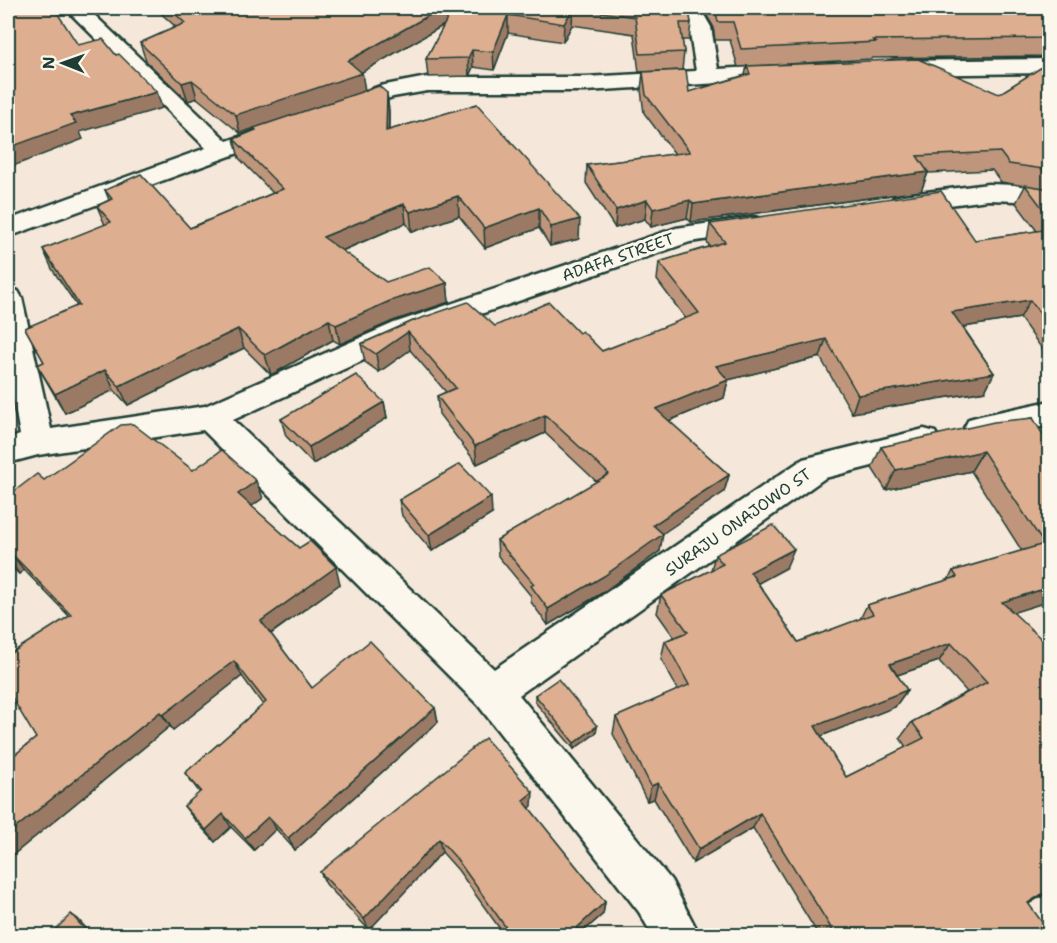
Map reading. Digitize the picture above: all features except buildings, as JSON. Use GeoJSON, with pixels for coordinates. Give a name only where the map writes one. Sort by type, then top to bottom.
{"type":"FeatureCollection","features":[{"type":"Feature","properties":{"kind":"street"},"geometry":{"type":"LineString","coordinates":[[75,8],[222,150]]}},
{"type":"Feature","properties":{"kind":"street"},"geometry":{"type":"LineString","coordinates":[[689,8],[700,27],[708,76]]}},
{"type":"Feature","properties":{"kind":"street"},"geometry":{"type":"LineString","coordinates":[[875,68],[1050,66]]}},
{"type":"Feature","properties":{"kind":"street"},"geometry":{"type":"LineString","coordinates":[[322,115],[388,91],[427,84],[585,84],[808,71]]}},
{"type":"Feature","properties":{"kind":"street"},"geometry":{"type":"LineString","coordinates":[[8,229],[300,122]]}},
{"type":"Feature","properties":{"kind":"street"},"geometry":{"type":"LineString","coordinates":[[874,208],[988,192],[1016,193],[1050,199]]}},
{"type":"Feature","properties":{"kind":"street","name":"ADAFA STREET"},"geometry":{"type":"LineString","coordinates":[[8,451],[38,443],[210,417],[404,330],[686,234],[780,221]]}},
{"type":"Feature","properties":{"kind":"street"},"geometry":{"type":"LineString","coordinates":[[8,298],[38,443]]}},
{"type":"Feature","properties":{"kind":"street","name":"SURAJU ONAJOWO ST"},"geometry":{"type":"LineString","coordinates":[[492,692],[815,468],[880,450],[1050,412]]}},
{"type":"Feature","properties":{"kind":"street"},"geometry":{"type":"LineString","coordinates":[[210,417],[492,692],[655,896],[678,936]]}}]}
